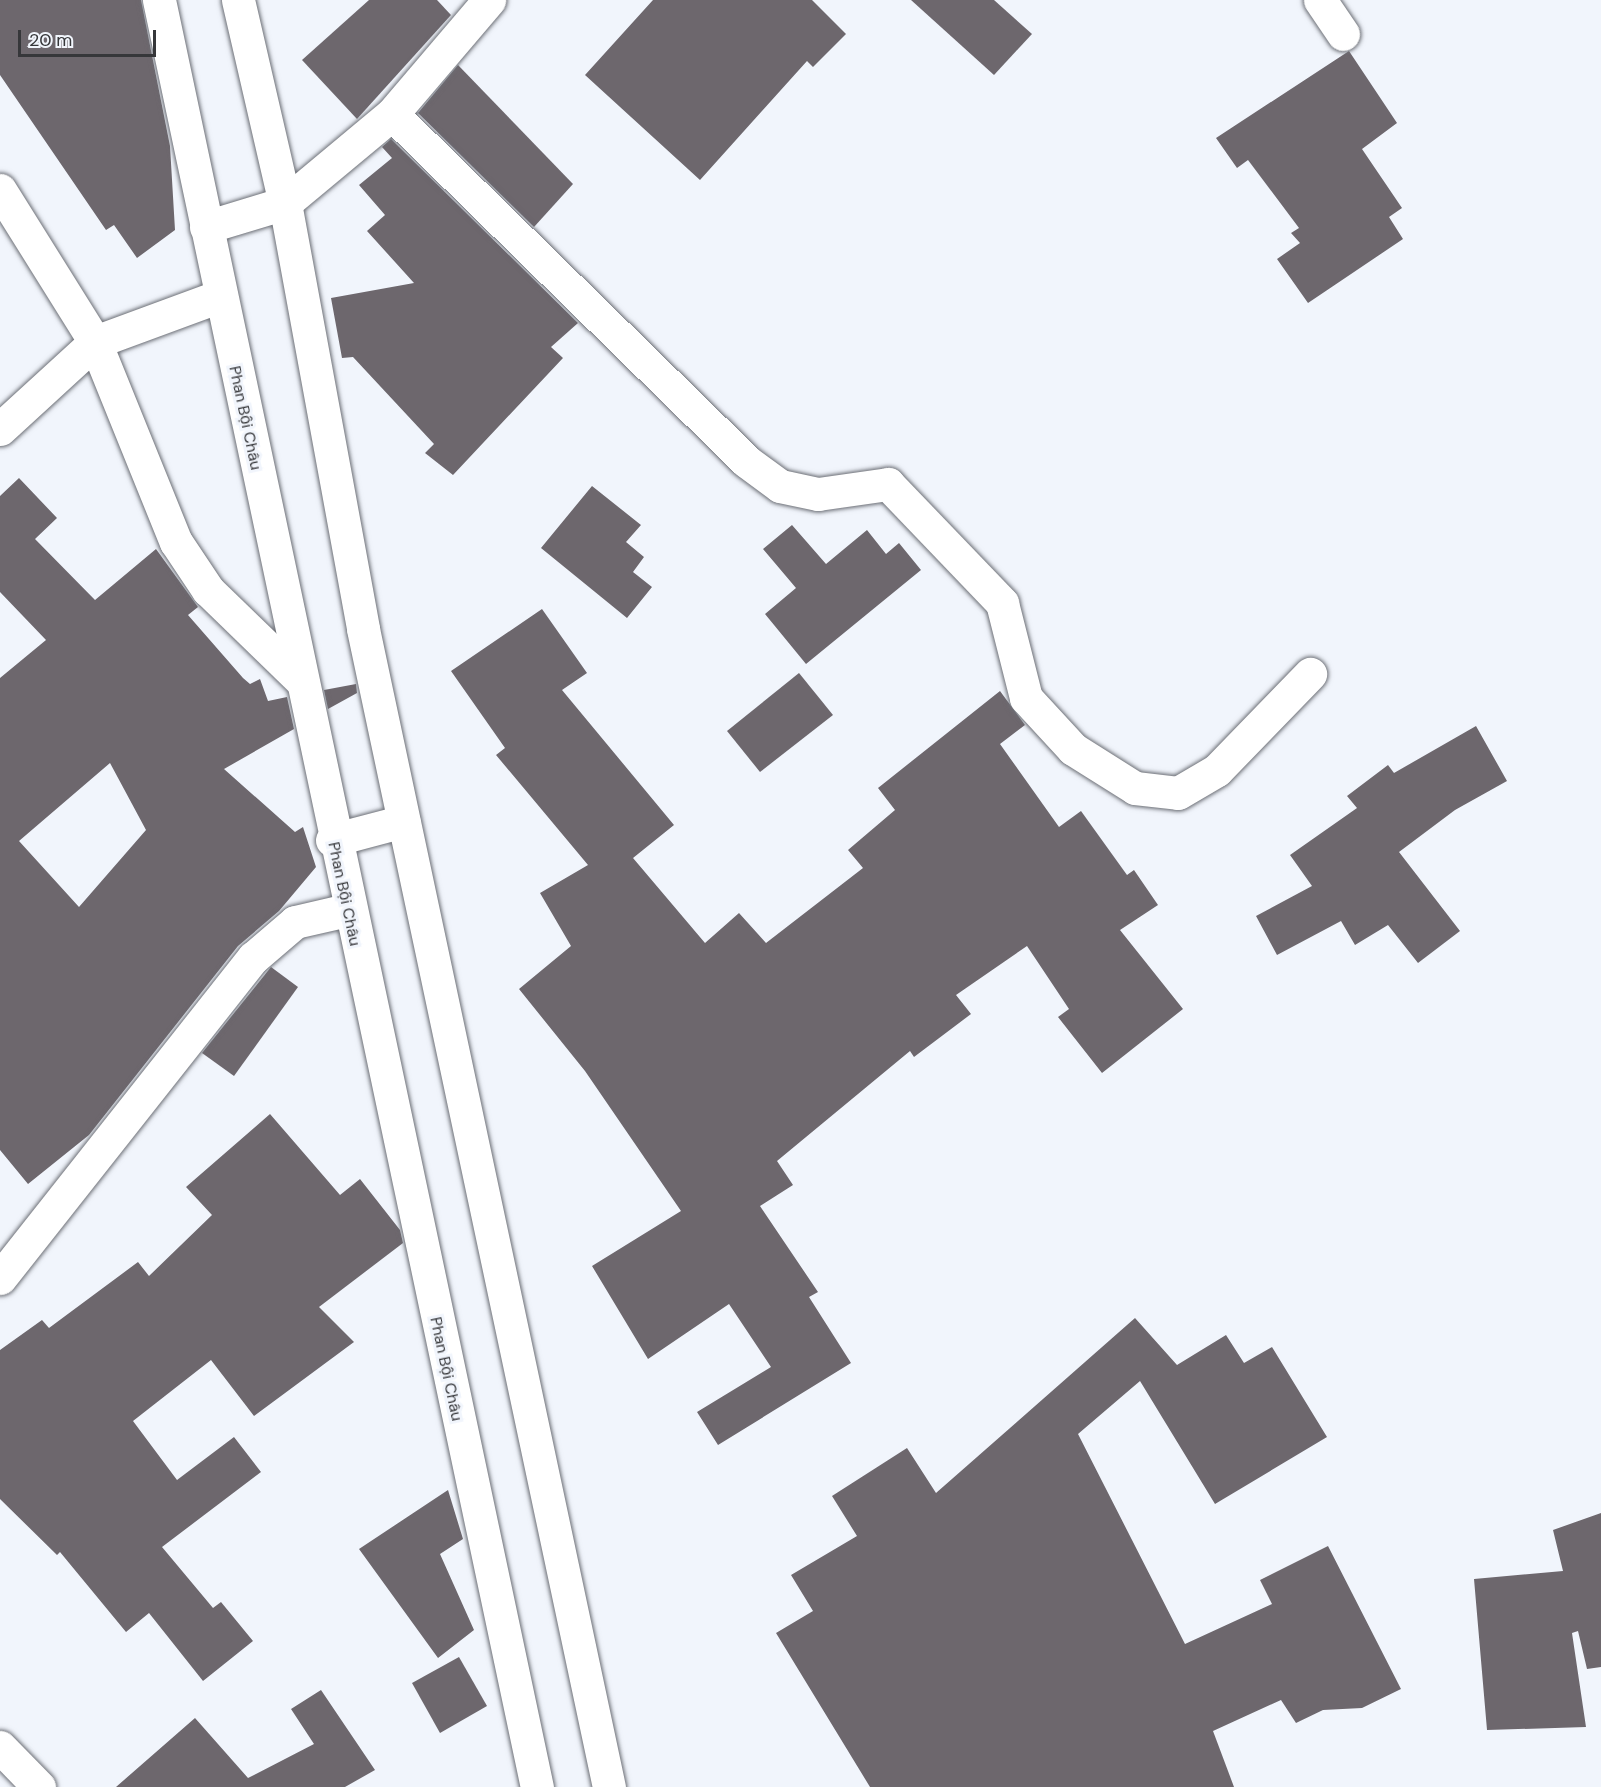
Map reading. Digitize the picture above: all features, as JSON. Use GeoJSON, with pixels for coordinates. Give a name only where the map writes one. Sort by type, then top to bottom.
{"type":"FeatureCollection","features":[{"type":"Feature","properties":{"kind":"street","name":"Phan Bội Châu"},"geometry":{"type":"LineString","coordinates":[[159,0],[332,840],[537,1787]]}},
{"type":"Feature","properties":{"kind":"street"},"geometry":{"type":"LineString","coordinates":[[238,0],[285,203],[404,821],[609,1787]]}},
{"type":"Feature","properties":{"kind":"street"},"geometry":{"type":"LineString","coordinates":[[206,227],[285,203],[392,114],[489,0]]}},
{"type":"Feature","properties":{"kind":"street"},"geometry":{"type":"LineString","coordinates":[[1320,0],[1343,34]]}},
{"type":"Feature","properties":{"kind":"street"},"geometry":{"type":"LineString","coordinates":[[392,114],[746,461],[780,486],[818,494],[888,484],[1002,603],[1026,698],[1073,749],[1135,788],[1178,793],[1217,770],[1310,674]]}},
{"type":"Feature","properties":{"kind":"street"},"geometry":{"type":"LineString","coordinates":[[0,190],[95,342],[176,542],[208,590],[300,679]]}},
{"type":"Feature","properties":{"kind":"street"},"geometry":{"type":"LineString","coordinates":[[0,429],[95,342],[220,296]]}},
{"type":"Feature","properties":{"kind":"street"},"geometry":{"type":"LineString","coordinates":[[332,840],[404,821]]}},
{"type":"Feature","properties":{"kind":"street"},"geometry":{"type":"LineString","coordinates":[[0,1278],[253,958],[296,922],[347,910]]}},
{"type":"Feature","properties":{"kind":"street"},"geometry":{"type":"LineString","coordinates":[[0,1747],[39,1787]]}},
{"type":"Feature","properties":{"kind":"building"},"geometry":{"type":"Polygon","coordinates":[[[0,0],[141,0],[170,146],[175,230],[137,258],[114,225],[106,230],[0,75],[0,0]]]}},
{"type":"Feature","properties":{"kind":"building"},"geometry":{"type":"Polygon","coordinates":[[[369,0],[437,0],[451,15],[357,119],[302,60],[369,0]]]}},
{"type":"Feature","properties":{"kind":"building"},"geometry":{"type":"Polygon","coordinates":[[[653,0],[812,0],[846,34],[813,67],[807,61],[700,180],[585,75],[653,0]]]}},
{"type":"Feature","properties":{"kind":"building"},"geometry":{"type":"Polygon","coordinates":[[[911,0],[994,0],[1032,34],[994,75],[911,0]]]}},
{"type":"Feature","properties":{"kind":"building"},"geometry":{"type":"Polygon","coordinates":[[[1349,51],[1397,123],[1362,149],[1402,208],[1389,217],[1403,239],[1308,303],[1277,259],[1300,243],[1291,233],[1299,228],[1248,160],[1237,168],[1216,138],[1349,51]]]}},
{"type":"Feature","properties":{"kind":"building"},"geometry":{"type":"Polygon","coordinates":[[[458,65],[573,184],[534,227],[418,113],[458,65]]]}},
{"type":"Feature","properties":{"kind":"building"},"geometry":{"type":"Polygon","coordinates":[[[391,139],[578,323],[551,347],[563,358],[453,475],[425,453],[434,444],[353,357],[342,358],[331,298],[414,283],[367,231],[385,215],[359,185],[392,158],[382,147],[391,139]]]}},
{"type":"Feature","properties":{"kind":"building"},"geometry":{"type":"Polygon","coordinates":[[[19,478],[57,518],[35,539],[95,600],[156,549],[198,607],[188,615],[243,678],[250,684],[260,679],[268,701],[287,697],[294,729],[224,769],[295,832],[303,827],[316,867],[279,911],[238,946],[89,1135],[28,1184],[0,1150],[0,678],[46,640],[0,592],[0,496],[19,478]],[[110,763],[19,841],[79,907],[146,830],[110,763]]]}},
{"type":"Feature","properties":{"kind":"building"},"geometry":{"type":"Polygon","coordinates":[[[592,486],[641,525],[626,542],[644,557],[633,572],[652,587],[627,618],[541,548],[592,486]]]}},
{"type":"Feature","properties":{"kind":"building"},"geometry":{"type":"Polygon","coordinates":[[[792,525],[826,564],[867,530],[886,554],[899,543],[921,570],[806,664],[765,614],[796,588],[763,549],[792,525]]]}},
{"type":"Feature","properties":{"kind":"building"},"geometry":{"type":"Polygon","coordinates":[[[542,609],[587,673],[562,690],[674,825],[633,858],[705,943],[739,913],[766,943],[863,868],[848,850],[895,810],[878,788],[1000,691],[1025,725],[1000,744],[1059,827],[1081,811],[1127,875],[1134,870],[1158,905],[1120,930],[1183,1009],[1102,1073],[1058,1017],[1069,1009],[1027,946],[956,995],[971,1014],[914,1057],[910,1051],[777,1161],[793,1185],[760,1206],[818,1292],[809,1297],[851,1363],[718,1445],[697,1412],[771,1367],[729,1304],[648,1359],[592,1266],[681,1211],[585,1071],[519,989],[571,946],[540,893],[588,865],[496,755],[505,748],[451,671],[542,609]]]}},
{"type":"Feature","properties":{"kind":"building"},"geometry":{"type":"Polygon","coordinates":[[[799,673],[833,715],[760,772],[727,731],[799,673]]]}},
{"type":"Feature","properties":{"kind":"building"},"geometry":{"type":"Polygon","coordinates":[[[356,684],[357,693],[328,709],[324,690],[356,684]]]}},
{"type":"Feature","properties":{"kind":"building"},"geometry":{"type":"Polygon","coordinates":[[[1476,726],[1507,781],[1455,810],[1399,852],[1460,931],[1418,963],[1388,925],[1355,945],[1341,921],[1277,955],[1256,916],[1312,886],[1290,855],[1357,808],[1347,796],[1388,765],[1394,773],[1476,726]]]}},
{"type":"Feature","properties":{"kind":"building"},"geometry":{"type":"Polygon","coordinates":[[[271,967],[298,987],[234,1076],[202,1053],[271,967]]]}},
{"type":"Feature","properties":{"kind":"building"},"geometry":{"type":"Polygon","coordinates":[[[270,1114],[340,1195],[360,1179],[400,1230],[403,1243],[319,1307],[354,1342],[254,1416],[211,1360],[133,1421],[177,1480],[234,1437],[261,1472],[162,1547],[213,1608],[221,1602],[253,1641],[203,1681],[149,1613],[126,1632],[60,1552],[57,1555],[0,1499],[0,1350],[42,1320],[49,1328],[138,1262],[149,1276],[212,1215],[186,1187],[270,1114]]]}},
{"type":"Feature","properties":{"kind":"building"},"geometry":{"type":"Polygon","coordinates":[[[1135,1318],[1177,1365],[1226,1335],[1244,1363],[1272,1347],[1327,1437],[1215,1504],[1140,1381],[1078,1434],[1185,1644],[1272,1604],[1260,1580],[1328,1546],[1401,1689],[1362,1708],[1323,1710],[1296,1723],[1281,1700],[1213,1731],[1234,1787],[870,1787],[776,1633],[813,1611],[791,1575],[857,1536],[832,1496],[907,1448],[936,1493],[1135,1318]]]}},
{"type":"Feature","properties":{"kind":"building"},"geometry":{"type":"Polygon","coordinates":[[[448,1490],[463,1539],[440,1554],[474,1630],[438,1658],[359,1549],[448,1490]]]}},
{"type":"Feature","properties":{"kind":"building"},"geometry":{"type":"Polygon","coordinates":[[[1601,1513],[1601,1667],[1587,1669],[1578,1631],[1572,1633],[1586,1727],[1487,1730],[1474,1579],[1563,1571],[1553,1530],[1601,1513]]]}},
{"type":"Feature","properties":{"kind":"building"},"geometry":{"type":"Polygon","coordinates":[[[459,1657],[487,1706],[440,1733],[412,1683],[459,1657]]]}},
{"type":"Feature","properties":{"kind":"building"},"geometry":{"type":"Polygon","coordinates":[[[321,1690],[375,1770],[345,1787],[116,1787],[195,1718],[248,1778],[314,1744],[291,1709],[321,1690]]]}}]}
